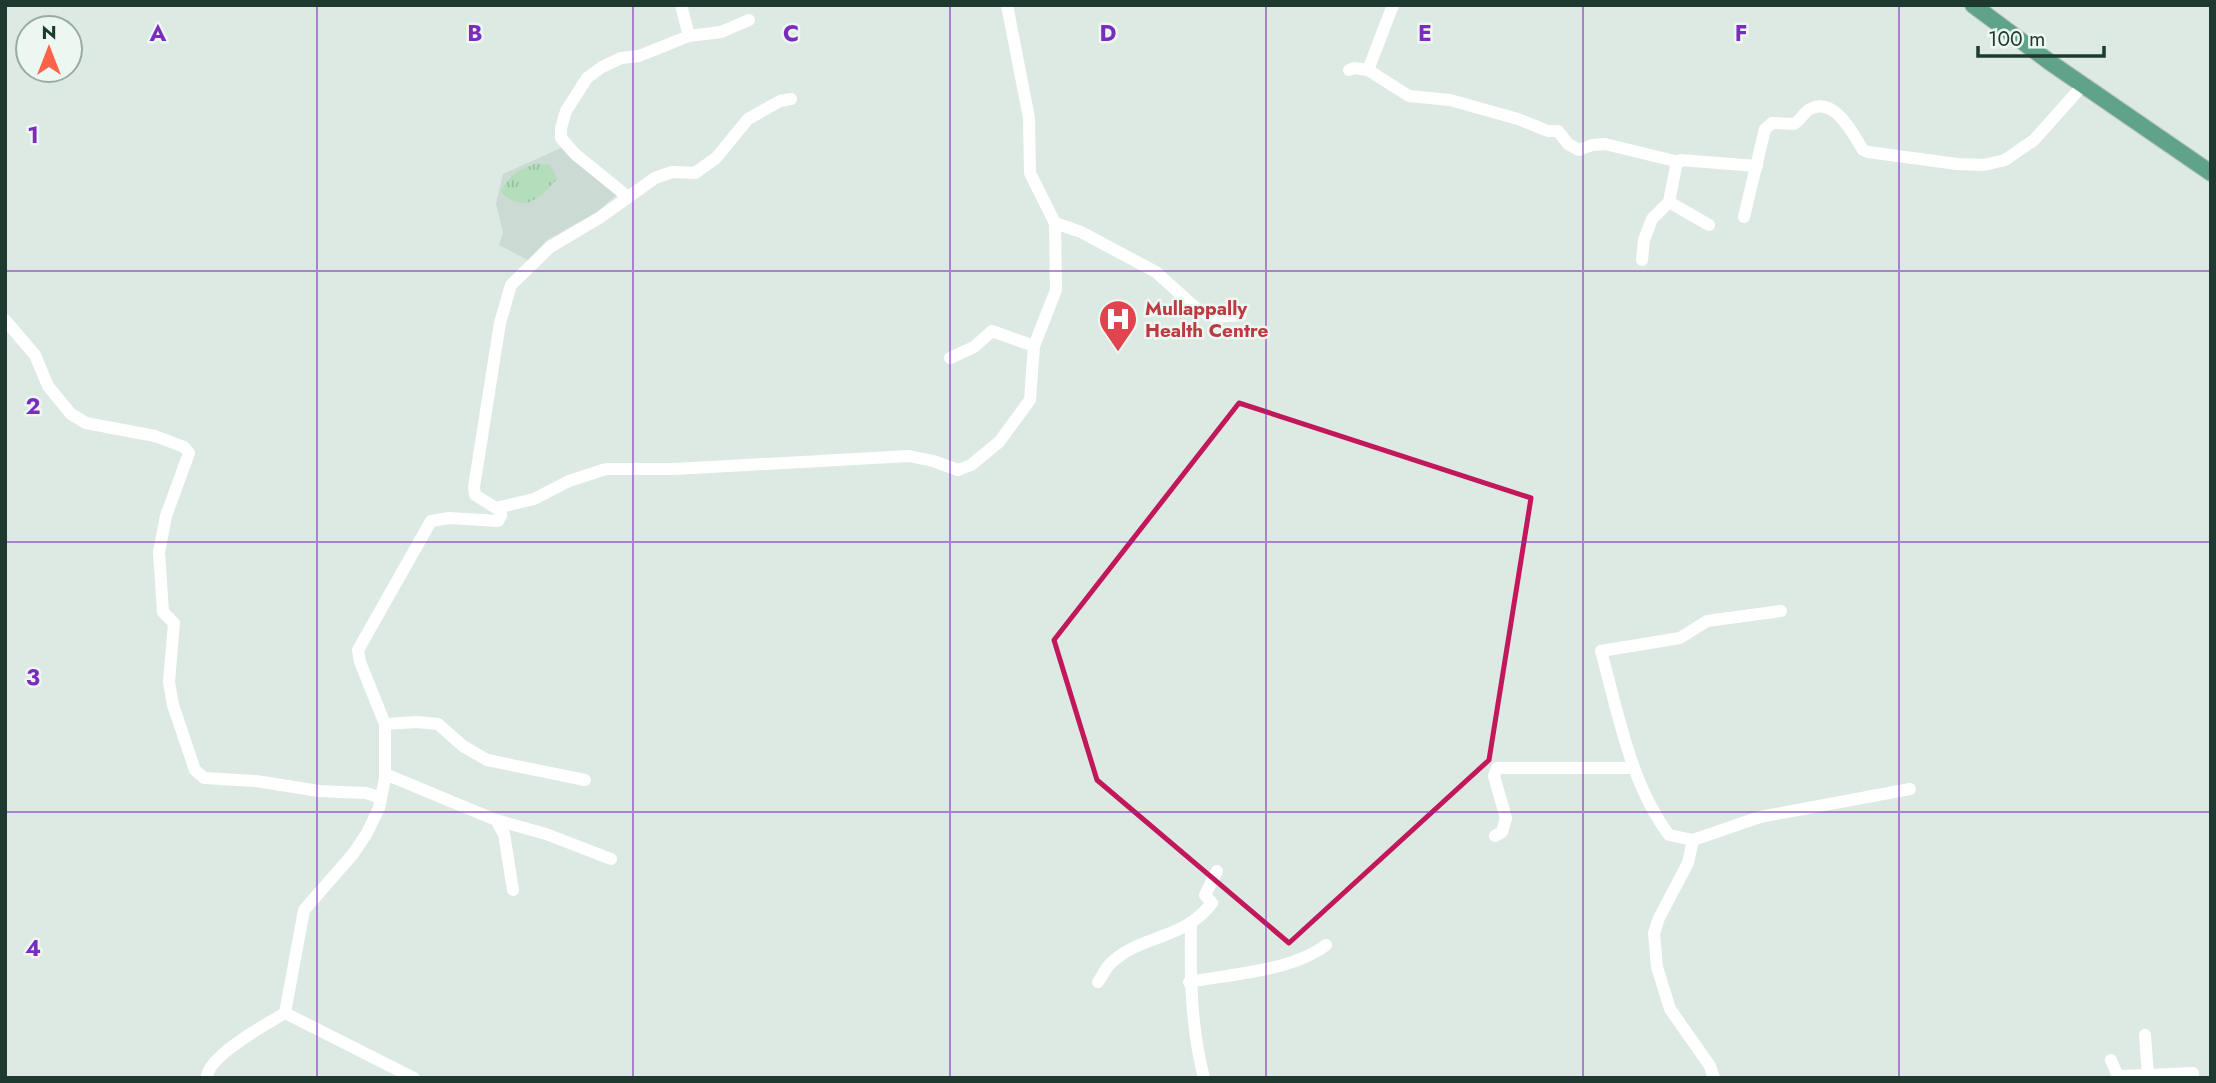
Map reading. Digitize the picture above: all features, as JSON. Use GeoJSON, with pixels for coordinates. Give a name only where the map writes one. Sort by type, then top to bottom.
{"type":"FeatureCollection","features":[{"type":"Feature","properties":{"kind":"main road"},"geometry":{"type":"LineString","coordinates":[[1973,5],[2051,63],[2211,173]]}},
{"type":"Feature","properties":{"kind":"street"},"geometry":{"type":"LineString","coordinates":[[681,5],[689,36]]}},
{"type":"Feature","properties":{"kind":"street"},"geometry":{"type":"LineString","coordinates":[[496,508],[534,499],[569,481],[606,469],[675,469],[909,456],[933,460],[958,470],[971,465],[999,442],[1030,400],[1034,346],[1056,290],[1055,223],[1030,173],[1029,118],[1007,5]]}},
{"type":"Feature","properties":{"kind":"street"},"geometry":{"type":"LineString","coordinates":[[1368,71],[1392,5]]}},
{"type":"Feature","properties":{"kind":"street"},"geometry":{"type":"LineString","coordinates":[[628,197],[565,145],[561,138],[566,111],[587,78],[602,66],[621,58],[639,56],[689,36],[721,33],[749,20]]}},
{"type":"Feature","properties":{"kind":"street"},"geometry":{"type":"LineString","coordinates":[[1349,70],[1354,68],[1368,71],[1409,96],[1450,100],[1518,119],[1548,131],[1558,131],[1568,144],[1579,150],[1605,144],[1679,162],[1757,166]]}},
{"type":"Feature","properties":{"kind":"street"},"geometry":{"type":"LineString","coordinates":[[1744,217],[1767,126],[1772,123],[1794,124],[1807,110],[1821,106],[1834,111],[1868,152],[1984,165],[2005,160],[2034,140],[2084,84]]}},
{"type":"Feature","properties":{"kind":"street"},"geometry":{"type":"LineString","coordinates":[[207,1078],[209,1068],[250,1033],[285,1013],[304,910],[353,854],[379,808],[384,774],[384,724],[358,650],[431,521],[449,518],[498,521],[501,516],[501,511],[475,495],[474,487],[500,323],[511,285],[551,247],[599,218],[655,178],[672,172],[695,173],[716,158],[748,119],[780,101],[791,99]]}},
{"type":"Feature","properties":{"kind":"street"},"geometry":{"type":"LineString","coordinates":[[1642,260],[1644,240],[1652,219],[1668,202],[1679,162]]}},
{"type":"Feature","properties":{"kind":"street"},"geometry":{"type":"LineString","coordinates":[[1668,202],[1709,225]]}},
{"type":"Feature","properties":{"kind":"street"},"geometry":{"type":"LineString","coordinates":[[1055,223],[1081,232],[1156,272],[1198,310],[1215,317],[1241,316]]}},
{"type":"Feature","properties":{"kind":"street"},"geometry":{"type":"LineString","coordinates":[[5,320],[35,355],[48,386],[71,414],[86,423],[155,436],[184,447],[189,453],[166,516],[159,552],[163,612],[174,623],[169,682],[173,705],[195,770],[204,778],[256,781],[319,791],[366,793],[381,798]]}},
{"type":"Feature","properties":{"kind":"street"},"geometry":{"type":"LineString","coordinates":[[950,358],[974,347],[992,331],[1034,346]]}},
{"type":"Feature","properties":{"kind":"street"},"geometry":{"type":"LineString","coordinates":[[1781,611],[1707,621],[1679,638],[1601,651],[1634,768],[1657,820],[1668,835],[1693,840],[1760,817],[1910,789]]}},
{"type":"Feature","properties":{"kind":"street"},"geometry":{"type":"LineString","coordinates":[[384,724],[438,724],[463,746],[486,760],[585,780]]}},
{"type":"Feature","properties":{"kind":"street"},"geometry":{"type":"LineString","coordinates":[[1495,836],[1502,832],[1506,818],[1494,776],[1497,768],[1634,768]]}},
{"type":"Feature","properties":{"kind":"street"},"geometry":{"type":"LineString","coordinates":[[384,774],[496,820],[546,834],[611,859]]}},
{"type":"Feature","properties":{"kind":"street"},"geometry":{"type":"LineString","coordinates":[[496,820],[504,834],[513,890]]}},
{"type":"Feature","properties":{"kind":"street"},"geometry":{"type":"LineString","coordinates":[[1693,840],[1688,863],[1654,933],[1657,967],[1670,1009],[1710,1066],[1714,1078]]}},
{"type":"Feature","properties":{"kind":"street"},"geometry":{"type":"LineString","coordinates":[[1098,982],[1110,964],[1137,946],[1191,926],[1212,903],[1205,895],[1217,871]]}},
{"type":"Feature","properties":{"kind":"street"},"geometry":{"type":"LineString","coordinates":[[1191,926],[1189,982],[1204,1078]]}},
{"type":"Feature","properties":{"kind":"street"},"geometry":{"type":"LineString","coordinates":[[1189,982],[1293,962],[1326,945]]}},
{"type":"Feature","properties":{"kind":"street"},"geometry":{"type":"LineString","coordinates":[[285,1013],[414,1078]]}},
{"type":"Feature","properties":{"kind":"street"},"geometry":{"type":"LineString","coordinates":[[2145,1035],[2148,1076]]}},
{"type":"Feature","properties":{"kind":"street"},"geometry":{"type":"LineString","coordinates":[[2111,1060],[2117,1074],[2122,1076],[2193,1073],[2193,1078]]}},
{"type":"Feature","properties":{"kind":"highlighted area"},"geometry":{"type":"Polygon","coordinates":[[[1239,403],[1531,498],[1489,760],[1289,943],[1097,780],[1054,640],[1239,403]]]}},
{"type":"Feature","properties":{"kind":"shaded area"},"geometry":{"type":"Polygon","coordinates":[[[561,148],[620,192],[597,212],[547,240],[528,260],[499,245],[503,232],[496,204],[503,174],[561,148]]]}},
{"type":"Feature","properties":{"kind":"green space"},"geometry":{"type":"Polygon","coordinates":[[[537,163],[550,165],[557,179],[538,198],[525,203],[517,202],[501,192],[515,173],[537,163]]]}},
{"type":"Feature","properties":{"kind":"place","name":"Mullappally Health Centre"},"geometry":{"type":"Point","coordinates":[1118,353]}}]}
